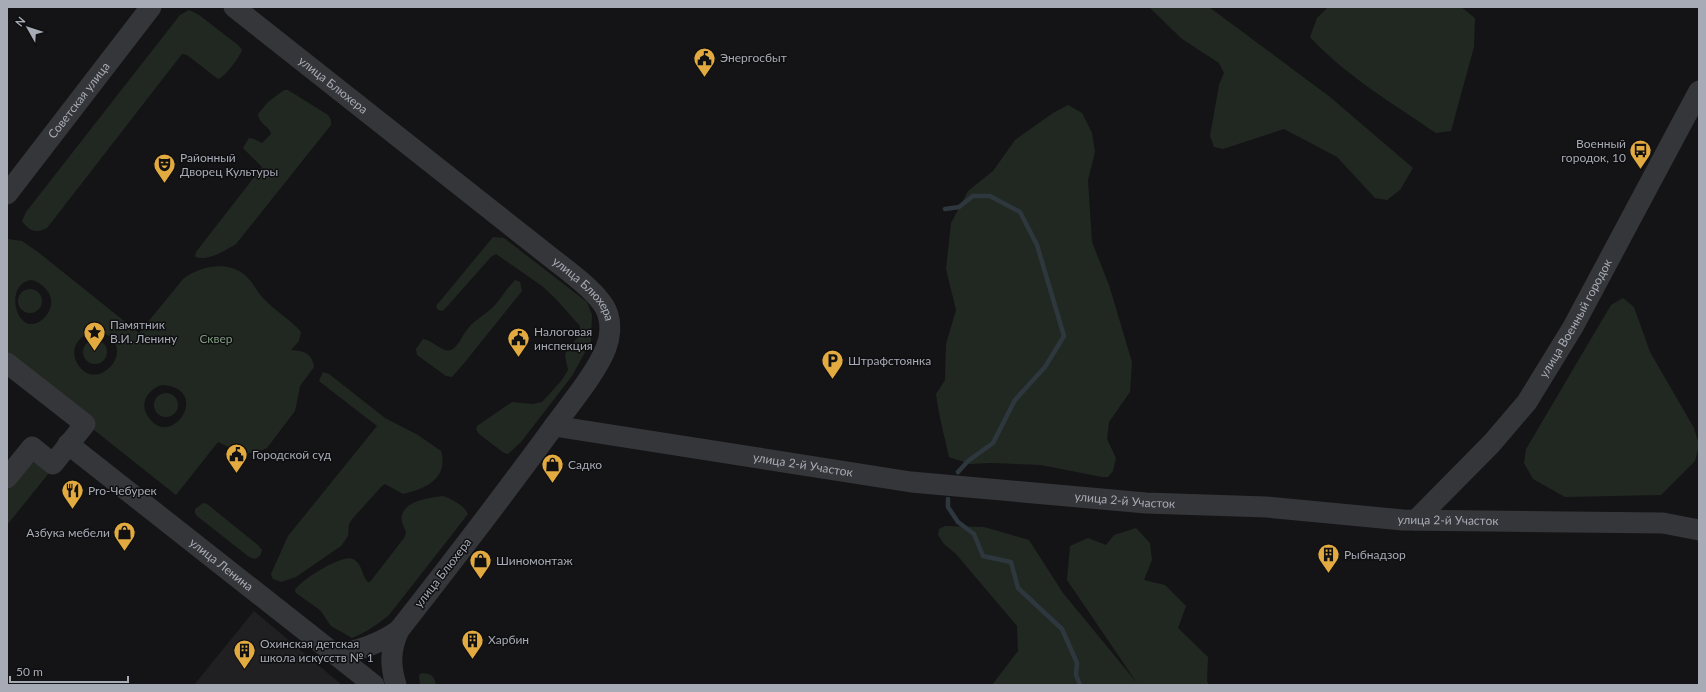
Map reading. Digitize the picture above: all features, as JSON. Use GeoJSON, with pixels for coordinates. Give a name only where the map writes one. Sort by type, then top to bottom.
{"type":"FeatureCollection","features":[{"type":"Feature","properties":{"kind":"street","name":"Советская улица"},"geometry":{"type":"LineString","coordinates":[[7,194],[151,7]]}},
{"type":"Feature","properties":{"kind":"street","name":"улица Блюхера"},"geometry":{"type":"LineString","coordinates":[[234,7],[490,208],[591,291],[601,301],[608,314],[610,325],[606,347],[588,378],[509,488],[399,630],[393,642],[391,658],[396,685]]}},
{"type":"Feature","properties":{"kind":"street","name":"улица Военный городок"},"geometry":{"type":"LineString","coordinates":[[1416,520],[1492,443],[1527,402],[1573,327],[1699,91]]}},
{"type":"Feature","properties":{"kind":"street"},"geometry":{"type":"LineString","coordinates":[[7,363],[85,424],[53,464],[32,447],[7,478]]}},
{"type":"Feature","properties":{"kind":"street","name":"улица 2-й Участок"},"geometry":{"type":"LineString","coordinates":[[554,426],[910,482],[1146,503],[1266,507],[1416,520],[1655,522],[1699,530]]}},
{"type":"Feature","properties":{"kind":"street","name":"улица Ленина"},"geometry":{"type":"LineString","coordinates":[[68,444],[374,685]]}},
{"type":"Feature","properties":{"kind":"street"},"geometry":{"type":"LineString","coordinates":[[335,654],[358,651],[370,647],[399,630]]}},
{"type":"Feature","properties":{"kind":"shaded area"},"geometry":{"type":"Polygon","coordinates":[[[254,611],[342,685],[194,685],[254,611]]]}},
{"type":"Feature","properties":{"kind":"green space"},"geometry":{"type":"Polygon","coordinates":[[[1149,7],[1209,7],[1330,97],[1413,168],[1400,190],[1387,200],[1375,198],[1337,157],[1284,129],[1223,149],[1214,147],[1210,136],[1219,85],[1224,73],[1219,63],[1182,39],[1149,7]]]}},
{"type":"Feature","properties":{"kind":"green space"},"geometry":{"type":"Polygon","coordinates":[[[1328,7],[1461,7],[1475,18],[1474,47],[1451,131],[1436,133],[1354,77],[1310,37],[1317,18],[1328,7]]]}},
{"type":"Feature","properties":{"kind":"green space"},"geometry":{"type":"Polygon","coordinates":[[[189,10],[199,15],[238,45],[242,50],[235,62],[221,78],[218,79],[187,55],[182,54],[47,228],[36,231],[27,227],[22,221],[26,212],[180,15],[189,10]]]}},
{"type":"Feature","properties":{"kind":"green space"},"geometry":{"type":"Polygon","coordinates":[[[284,90],[288,90],[328,115],[331,120],[331,125],[236,244],[222,252],[206,258],[195,257],[196,252],[262,167],[243,148],[249,138],[262,143],[271,134],[269,129],[259,118],[258,114],[268,102],[284,90]]]}},
{"type":"Feature","properties":{"kind":"green space"},"geometry":{"type":"Polygon","coordinates":[[[1068,105],[1082,113],[1092,133],[1095,152],[1088,180],[1092,242],[1109,285],[1132,362],[1130,392],[1109,422],[1107,439],[1116,458],[1113,471],[1108,477],[1041,465],[991,463],[970,464],[949,457],[936,394],[945,380],[946,344],[956,310],[946,269],[951,223],[968,191],[993,171],[1015,140],[1053,113],[1068,105]]]}},
{"type":"Feature","properties":{"kind":"green space"},"geometry":{"type":"Polygon","coordinates":[[[493,237],[504,238],[587,302],[592,315],[591,341],[572,376],[521,442],[508,454],[504,453],[479,434],[476,429],[477,426],[512,402],[533,404],[542,402],[562,380],[568,370],[565,356],[567,349],[580,335],[580,326],[542,286],[496,254],[491,257],[443,311],[438,310],[436,306],[493,237]]]}},
{"type":"Feature","properties":{"kind":"green space","name":"Сквер"},"geometry":{"type":"Polygon","coordinates":[[[7,239],[22,241],[38,252],[139,333],[183,279],[190,274],[214,266],[230,267],[238,270],[248,278],[268,303],[301,332],[299,341],[291,350],[300,351],[307,354],[313,362],[314,367],[300,386],[295,411],[267,448],[255,453],[241,453],[218,442],[176,495],[7,361],[7,239]],[[32,280],[22,284],[17,291],[15,301],[21,319],[28,323],[36,323],[46,316],[50,310],[51,299],[50,294],[43,286],[32,280]],[[98,331],[82,337],[78,341],[74,351],[77,363],[85,372],[95,375],[104,372],[112,365],[116,356],[117,346],[111,338],[98,331]],[[162,385],[157,387],[146,398],[144,408],[149,418],[158,426],[168,427],[177,422],[183,415],[186,405],[184,396],[177,389],[162,385]]]}},
{"type":"Feature","properties":{"kind":"green space"},"geometry":{"type":"Polygon","coordinates":[[[515,280],[520,282],[522,291],[452,377],[446,376],[417,355],[416,349],[423,339],[444,350],[453,349],[469,327],[494,306],[515,280]]]}},
{"type":"Feature","properties":{"kind":"green space"},"geometry":{"type":"Polygon","coordinates":[[[30,289],[39,292],[42,301],[39,310],[30,313],[21,310],[18,301],[21,292],[30,289]]]}},
{"type":"Feature","properties":{"kind":"green space"},"geometry":{"type":"Polygon","coordinates":[[[1623,298],[1634,307],[1650,352],[1694,428],[1699,445],[1695,461],[1661,495],[1565,497],[1533,479],[1524,463],[1526,449],[1611,305],[1623,298]]]}},
{"type":"Feature","properties":{"kind":"green space"},"geometry":{"type":"Polygon","coordinates":[[[95,340],[104,343],[107,352],[104,361],[95,364],[86,361],[83,352],[86,343],[95,340]]]}},
{"type":"Feature","properties":{"kind":"green space"},"geometry":{"type":"Polygon","coordinates":[[[323,372],[329,374],[385,418],[418,435],[441,451],[443,460],[442,468],[434,481],[412,492],[403,494],[385,484],[382,486],[353,518],[349,524],[348,536],[341,546],[296,577],[281,582],[273,579],[271,574],[288,536],[377,426],[319,381],[323,372]]]}},
{"type":"Feature","properties":{"kind":"green space"},"geometry":{"type":"Polygon","coordinates":[[[166,393],[175,396],[178,405],[175,414],[166,417],[157,414],[154,405],[157,396],[166,393]]]}},
{"type":"Feature","properties":{"kind":"green space"},"geometry":{"type":"Polygon","coordinates":[[[32,447],[53,468],[7,525],[7,478],[32,447]]]}},
{"type":"Feature","properties":{"kind":"green space"},"geometry":{"type":"Polygon","coordinates":[[[443,496],[460,505],[468,514],[389,615],[362,634],[352,638],[331,626],[320,610],[296,593],[295,590],[313,574],[331,564],[348,558],[353,559],[359,564],[366,579],[370,582],[404,538],[406,533],[402,522],[402,515],[404,510],[413,503],[443,496]]]}},
{"type":"Feature","properties":{"kind":"green space"},"geometry":{"type":"Polygon","coordinates":[[[203,503],[207,504],[258,545],[262,550],[260,556],[255,559],[249,557],[197,516],[195,509],[203,503]]]}},
{"type":"Feature","properties":{"kind":"green space"},"geometry":{"type":"Polygon","coordinates":[[[945,526],[984,527],[1029,540],[1063,593],[1137,683],[1067,580],[1070,546],[1088,538],[1106,545],[1114,535],[1136,528],[1150,543],[1152,560],[1144,580],[1165,585],[1186,606],[1178,628],[1208,657],[1207,681],[1209,685],[992,685],[1018,651],[1017,626],[956,554],[944,544],[938,535],[939,529],[945,526]]]}},
{"type":"Feature","properties":{"kind":"green space"},"geometry":{"type":"Polygon","coordinates":[[[422,673],[432,676],[436,685],[420,685],[419,675],[422,673]]]}},
{"type":"Feature","properties":{"kind":"waterway"},"geometry":{"type":"LineString","coordinates":[[945,209],[959,207],[973,196],[990,196],[1020,212],[1037,245],[1064,336],[1045,367],[1015,400],[993,443],[968,461],[958,472]]}},
{"type":"Feature","properties":{"kind":"waterway"},"geometry":{"type":"LineString","coordinates":[[948,499],[948,507],[958,522],[974,534],[983,556],[1011,562],[1018,588],[1062,629],[1077,663],[1076,675],[1080,685]]}},
{"type":"Feature","properties":{"kind":"place","name":"Энергосбыт"},"geometry":{"type":"Point","coordinates":[704,78]}},
{"type":"Feature","properties":{"kind":"place","name":"Военный городок, 10"},"geometry":{"type":"Point","coordinates":[1641,170]}},
{"type":"Feature","properties":{"kind":"place","name":"Районный Дворец Культуры"},"geometry":{"type":"Point","coordinates":[164,184]}},
{"type":"Feature","properties":{"kind":"place","name":"Памятник В.И. Ленину"},"geometry":{"type":"Point","coordinates":[95,352]}},
{"type":"Feature","properties":{"kind":"place","name":"Налоговая инспекция"},"geometry":{"type":"Point","coordinates":[518,358]}},
{"type":"Feature","properties":{"kind":"place","name":"Штрафстоянка"},"geometry":{"type":"Point","coordinates":[832,380]}},
{"type":"Feature","properties":{"kind":"place","name":"Городской суд"},"geometry":{"type":"Point","coordinates":[236,474]}},
{"type":"Feature","properties":{"kind":"place","name":"Садко"},"geometry":{"type":"Point","coordinates":[553,484]}},
{"type":"Feature","properties":{"kind":"place","name":"Pro-Чебурек"},"geometry":{"type":"Point","coordinates":[73,510]}},
{"type":"Feature","properties":{"kind":"place","name":"Азбука мебели"},"geometry":{"type":"Point","coordinates":[125,552]}},
{"type":"Feature","properties":{"kind":"place","name":"Рыбнадзор"},"geometry":{"type":"Point","coordinates":[1329,574]}},
{"type":"Feature","properties":{"kind":"place","name":"Шиномонтаж"},"geometry":{"type":"Point","coordinates":[481,580]}},
{"type":"Feature","properties":{"kind":"place","name":"Харбин"},"geometry":{"type":"Point","coordinates":[472,660]}},
{"type":"Feature","properties":{"kind":"place","name":"Охинская детская школа искусств № 1"},"geometry":{"type":"Point","coordinates":[245,670]}}]}
